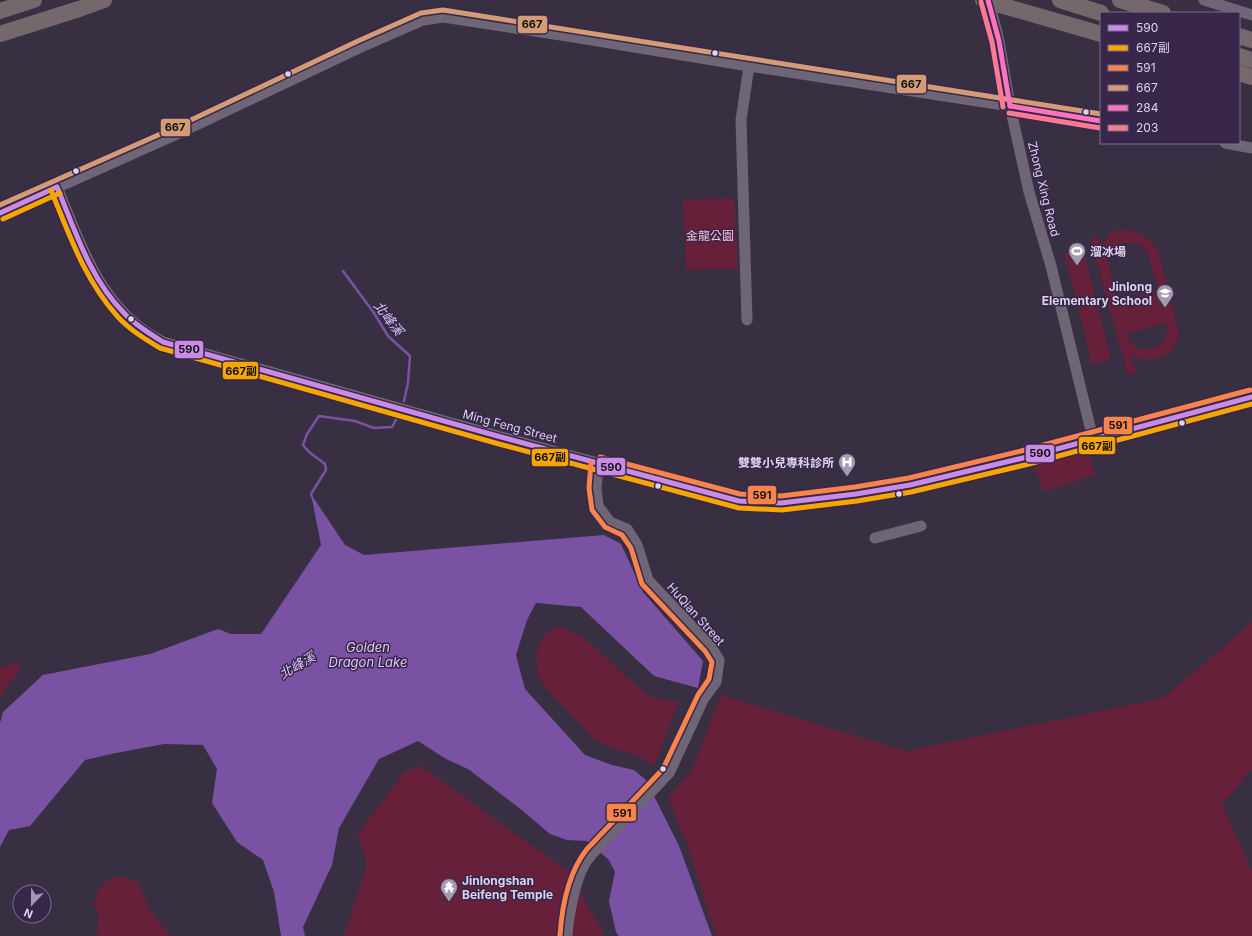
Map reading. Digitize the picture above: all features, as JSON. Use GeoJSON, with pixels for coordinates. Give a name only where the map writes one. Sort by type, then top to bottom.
{"type":"FeatureCollection","features":[{"type":"Feature","properties":{"kind":"highway"},"geometry":{"type":"LineString","coordinates":[[0,11],[34,0]]}},
{"type":"Feature","properties":{"kind":"highway"},"geometry":{"type":"LineString","coordinates":[[0,34],[104,0]]}},
{"type":"Feature","properties":{"kind":"highway"},"geometry":{"type":"LineString","coordinates":[[1060,0],[1100,13]]}},
{"type":"Feature","properties":{"kind":"highway"},"geometry":{"type":"LineString","coordinates":[[1120,0],[1160,12]]}},
{"type":"Feature","properties":{"kind":"highway"},"geometry":{"type":"LineString","coordinates":[[988,7],[1100,34]]}},
{"type":"Feature","properties":{"kind":"highway"},"geometry":{"type":"LineString","coordinates":[[1240,36],[1252,40]]}},
{"type":"Feature","properties":{"kind":"highway"},"geometry":{"type":"LineString","coordinates":[[1240,56],[1252,60]]}},
{"type":"Feature","properties":{"kind":"highway"},"geometry":{"type":"LineString","coordinates":[[1240,73],[1252,77]]}},
{"type":"Feature","properties":{"kind":"street"},"geometry":{"type":"LineString","coordinates":[[1204,0],[1252,15]]}},
{"type":"Feature","properties":{"kind":"street","name":"Zhong Xing Road"},"geometry":{"type":"LineString","coordinates":[[988,7],[999,41],[1010,106],[1029,192],[1050,266],[1093,439]]}},
{"type":"Feature","properties":{"kind":"street"},"geometry":{"type":"LineString","coordinates":[[0,213],[177,134],[361,47],[423,20],[443,17],[1100,121]]}},
{"type":"Feature","properties":{"kind":"street"},"geometry":{"type":"LineString","coordinates":[[747,320],[740,120],[749,66]]}},
{"type":"Feature","properties":{"kind":"street"},"geometry":{"type":"LineString","coordinates":[[1230,144],[1252,148]]}},
{"type":"Feature","properties":{"kind":"street","name":"Ming Feng Street"},"geometry":{"type":"LineString","coordinates":[[57,187],[86,258],[107,294],[124,313],[148,334],[163,342],[422,416],[739,501],[781,503],[856,494],[910,485],[1252,397]]}},
{"type":"Feature","properties":{"kind":"street","name":"HuQian Street"},"geometry":{"type":"LineString","coordinates":[[567,936],[568,922],[578,880],[584,865],[592,854],[669,773],[704,698],[716,682],[719,660],[711,647],[648,580],[637,545],[627,529],[610,522],[598,506],[596,488],[598,464]]}},
{"type":"Feature","properties":{"kind":"street"},"geometry":{"type":"LineString","coordinates":[[875,538],[921,526]]}},
{"type":"Feature","properties":{"kind":"green space","name":"金龍公園"},"geometry":{"type":"Polygon","coordinates":[[[734,198],[738,269],[686,270],[683,200],[734,198]]]}},
{"type":"Feature","properties":{"kind":"green space"},"geometry":{"type":"Polygon","coordinates":[[[1119,230],[1125,230],[1142,234],[1150,240],[1158,250],[1179,334],[1175,347],[1165,356],[1155,359],[1145,359],[1131,355],[1136,373],[1128,375],[1090,239],[1097,236],[1100,243],[1104,244],[1111,233],[1119,230]],[[1130,242],[1116,247],[1111,252],[1108,259],[1117,301],[1158,290],[1148,252],[1140,245],[1130,242]],[[1166,323],[1126,334],[1131,342],[1142,349],[1154,348],[1163,341],[1166,336],[1166,323]]]}},
{"type":"Feature","properties":{"kind":"green space"},"geometry":{"type":"Polygon","coordinates":[[[1083,248],[1111,359],[1092,365],[1064,254],[1083,248]]]}},
{"type":"Feature","properties":{"kind":"green space"},"geometry":{"type":"Polygon","coordinates":[[[1087,450],[1096,474],[1044,492],[1033,463],[1087,450]]]}},
{"type":"Feature","properties":{"kind":"green space"},"geometry":{"type":"Polygon","coordinates":[[[1252,622],[1252,769],[1222,804],[1252,871],[1252,936],[716,936],[687,844],[668,798],[692,770],[721,695],[906,751],[1164,698],[1252,622]]]}},
{"type":"Feature","properties":{"kind":"green space"},"geometry":{"type":"Polygon","coordinates":[[[558,626],[583,637],[648,696],[679,702],[654,766],[640,756],[614,749],[596,741],[543,685],[538,674],[536,651],[545,634],[558,626]]]}},
{"type":"Feature","properties":{"kind":"green space"},"geometry":{"type":"Polygon","coordinates":[[[15,662],[21,669],[5,689],[0,698],[0,668],[15,662]]]}},
{"type":"Feature","properties":{"kind":"green space"},"geometry":{"type":"Polygon","coordinates":[[[420,766],[569,872],[605,936],[343,936],[367,865],[358,834],[404,772],[420,766]]]}},
{"type":"Feature","properties":{"kind":"green space"},"geometry":{"type":"Polygon","coordinates":[[[123,876],[139,883],[150,910],[170,936],[98,936],[96,934],[99,914],[93,904],[98,891],[106,881],[123,876]]]}},
{"type":"Feature","properties":{"kind":"water","name":"Golden Dragon Lake"},"geometry":{"type":"Polygon","coordinates":[[[311,494],[345,545],[364,555],[604,535],[621,544],[643,592],[703,661],[698,688],[654,676],[581,607],[536,603],[527,620],[516,655],[525,689],[585,755],[612,765],[634,770],[646,780],[679,846],[712,936],[619,936],[616,932],[609,901],[615,872],[609,860],[587,841],[567,840],[550,834],[523,811],[468,769],[446,759],[418,741],[379,759],[339,828],[332,865],[303,927],[305,936],[281,936],[274,892],[263,860],[237,842],[212,803],[217,769],[203,745],[164,744],[85,760],[30,826],[9,830],[0,847],[0,723],[3,712],[43,675],[150,654],[218,629],[231,634],[261,634],[321,545],[311,494]]]}},
{"type":"Feature","properties":{"kind":"waterway","name":"北峰溪"},"geometry":{"type":"LineString","coordinates":[[343,271],[374,313],[388,336],[410,356],[408,383],[404,401]]}},
{"type":"Feature","properties":{"kind":"waterway","name":"北峰溪"},"geometry":{"type":"LineString","coordinates":[[312,497],[311,494],[326,470],[325,464],[309,452],[303,445],[307,434],[319,416],[355,421],[374,428],[392,427],[398,416]]}},
{"type":"Feature","properties":{"kind":"transit line","name":"284"},"geometry":{"type":"LineString","coordinates":[[988,0],[999,41],[1010,106]]}},
{"type":"Feature","properties":{"kind":"transit line","name":"203"},"geometry":{"type":"LineString","coordinates":[[981,2],[992,42],[1003,107]]}},
{"type":"Feature","properties":{"kind":"transit line","name":"667"},"geometry":{"type":"LineString","coordinates":[[0,205],[174,128],[358,41],[421,13],[443,10],[1100,114]]}},
{"type":"Feature","properties":{"kind":"transit line","name":"284"},"geometry":{"type":"LineString","coordinates":[[1010,106],[1100,121]]}},
{"type":"Feature","properties":{"kind":"transit line","name":"203"},"geometry":{"type":"LineString","coordinates":[[1009,113],[1100,128]]}},
{"type":"Feature","properties":{"kind":"transit line","name":"590"},"geometry":{"type":"LineString","coordinates":[[57,187],[84,253],[112,300],[142,329],[163,342],[501,437],[739,501],[781,503],[856,494],[910,485],[1023,458],[1252,397]]}},
{"type":"Feature","properties":{"kind":"transit line","name":"590"},"geometry":{"type":"LineString","coordinates":[[0,213],[57,187]]}},
{"type":"Feature","properties":{"kind":"transit line","name":"667副"},"geometry":{"type":"LineString","coordinates":[[51,190],[71,240],[87,273],[106,303],[128,326],[143,338],[160,348],[499,444],[739,508],[782,510],[857,501],[911,492],[1025,465],[1252,404]]}},
{"type":"Feature","properties":{"kind":"transit line","name":"667副"},"geometry":{"type":"LineString","coordinates":[[3,219],[60,193]]}},
{"type":"Feature","properties":{"kind":"transit line","name":"591"},"geometry":{"type":"LineString","coordinates":[[600,457],[740,494],[781,496],[855,487],[909,478],[1021,451],[1250,390]]}},
{"type":"Feature","properties":{"kind":"transit line","name":"591"},"geometry":{"type":"LineString","coordinates":[[560,935],[564,901],[580,858],[663,769],[698,695],[709,679],[712,662],[705,651],[642,584],[631,548],[622,535],[605,527],[592,510],[589,488],[591,463]]}},
{"type":"Feature","properties":{"kind":"place","name":"溜冰場"},"geometry":{"type":"Point","coordinates":[1077,266]}},
{"type":"Feature","properties":{"kind":"place","name":"Jinlong Elementary School"},"geometry":{"type":"Point","coordinates":[1165,308]}},
{"type":"Feature","properties":{"kind":"place","name":"雙雙小兒專科診所"},"geometry":{"type":"Point","coordinates":[847,477]}},
{"type":"Feature","properties":{"kind":"place","name":"Jinlongshan Beifeng Temple"},"geometry":{"type":"Point","coordinates":[449,902]}}]}
